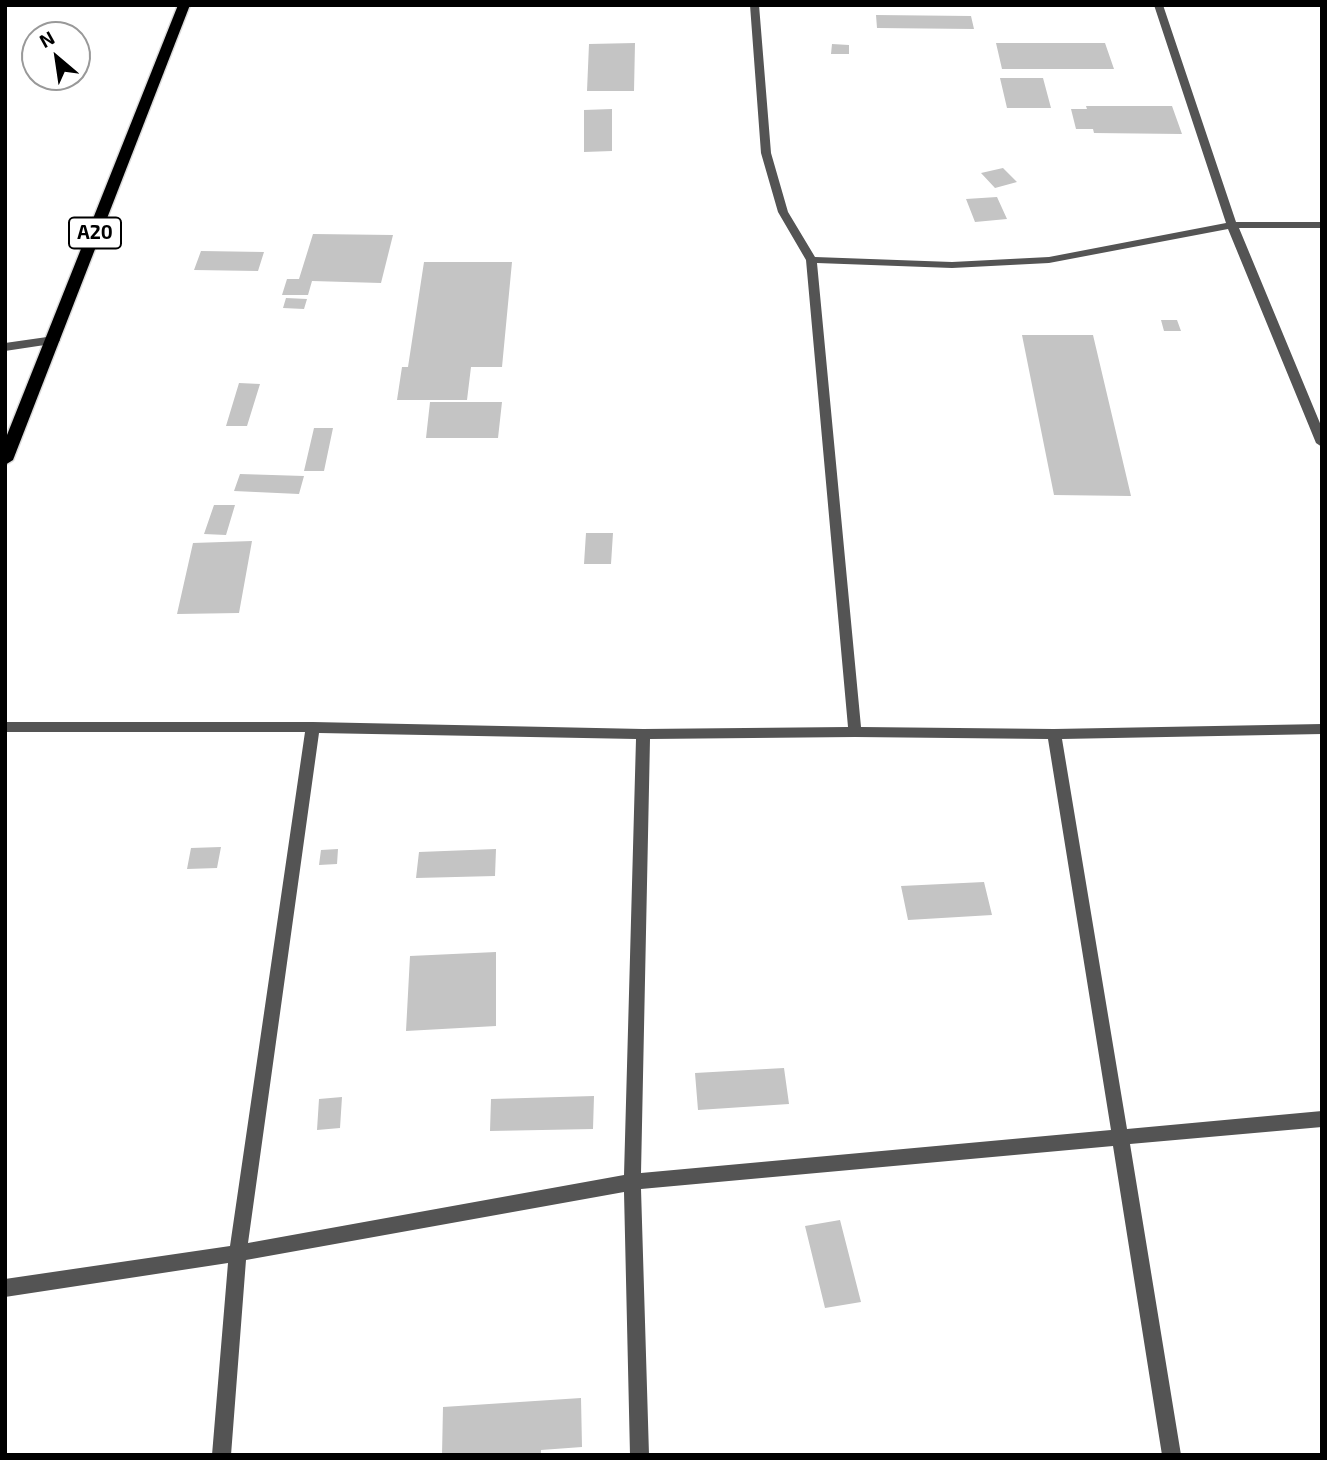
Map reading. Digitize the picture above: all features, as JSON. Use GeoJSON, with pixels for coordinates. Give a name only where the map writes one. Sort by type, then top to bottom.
{"type":"FeatureCollection","features":[{"type":"Feature","properties":{"kind":"main road","name":"A20"},"geometry":{"type":"LineString","coordinates":[[5,460],[184,5]]}},
{"type":"Feature","properties":{"kind":"street"},"geometry":{"type":"LineString","coordinates":[[754,5],[766,153],[783,212],[811,260],[855,732]]}},
{"type":"Feature","properties":{"kind":"street"},"geometry":{"type":"LineString","coordinates":[[1158,5],[1232,225],[1322,443]]}},
{"type":"Feature","properties":{"kind":"street"},"geometry":{"type":"LineString","coordinates":[[811,260],[952,265],[1049,260],[1232,225],[1322,225]]}},
{"type":"Feature","properties":{"kind":"street"},"geometry":{"type":"LineString","coordinates":[[5,347],[54,340]]}},
{"type":"Feature","properties":{"kind":"street"},"geometry":{"type":"LineString","coordinates":[[5,727],[313,727],[643,734],[1054,734],[1322,729]]}},
{"type":"Feature","properties":{"kind":"street"},"geometry":{"type":"LineString","coordinates":[[221,1455],[237,1253],[313,727]]}},
{"type":"Feature","properties":{"kind":"street"},"geometry":{"type":"LineString","coordinates":[[640,1455],[632,1182],[643,734]]}},
{"type":"Feature","properties":{"kind":"street"},"geometry":{"type":"LineString","coordinates":[[1054,734],[1172,1455]]}},
{"type":"Feature","properties":{"kind":"street"},"geometry":{"type":"LineString","coordinates":[[5,1288],[237,1253],[632,1182],[1322,1119]]}},
{"type":"Feature","properties":{"kind":"building"},"geometry":{"type":"Polygon","coordinates":[[[876,15],[971,16],[974,29],[877,28],[876,15]]]}},
{"type":"Feature","properties":{"kind":"building"},"geometry":{"type":"Polygon","coordinates":[[[635,43],[634,91],[587,91],[589,44],[635,43]]]}},
{"type":"Feature","properties":{"kind":"building"},"geometry":{"type":"Polygon","coordinates":[[[996,43],[1105,43],[1114,69],[1002,69],[996,43]]]}},
{"type":"Feature","properties":{"kind":"building"},"geometry":{"type":"Polygon","coordinates":[[[832,44],[849,45],[849,54],[831,54],[832,44]]]}},
{"type":"Feature","properties":{"kind":"building"},"geometry":{"type":"Polygon","coordinates":[[[1000,78],[1043,78],[1051,108],[1007,108],[1000,78]]]}},
{"type":"Feature","properties":{"kind":"building"},"geometry":{"type":"Polygon","coordinates":[[[1086,106],[1172,106],[1182,134],[1094,133],[1093,129],[1076,129],[1071,109],[1087,109],[1086,106]]]}},
{"type":"Feature","properties":{"kind":"building"},"geometry":{"type":"Polygon","coordinates":[[[612,109],[612,151],[584,152],[584,110],[612,109]]]}},
{"type":"Feature","properties":{"kind":"building"},"geometry":{"type":"Polygon","coordinates":[[[1003,168],[1017,182],[995,188],[981,173],[1003,168]]]}},
{"type":"Feature","properties":{"kind":"building"},"geometry":{"type":"Polygon","coordinates":[[[997,197],[1007,219],[975,222],[966,199],[997,197]]]}},
{"type":"Feature","properties":{"kind":"building"},"geometry":{"type":"Polygon","coordinates":[[[313,234],[393,235],[381,283],[312,281],[308,295],[282,295],[287,279],[299,279],[313,234]]]}},
{"type":"Feature","properties":{"kind":"building"},"geometry":{"type":"Polygon","coordinates":[[[201,251],[264,252],[258,271],[194,270],[201,251]]]}},
{"type":"Feature","properties":{"kind":"building"},"geometry":{"type":"Polygon","coordinates":[[[424,262],[512,262],[502,367],[471,367],[467,400],[397,400],[402,367],[408,367],[424,262]]]}},
{"type":"Feature","properties":{"kind":"building"},"geometry":{"type":"Polygon","coordinates":[[[286,298],[307,299],[304,309],[283,308],[286,298]]]}},
{"type":"Feature","properties":{"kind":"building"},"geometry":{"type":"Polygon","coordinates":[[[1161,320],[1177,320],[1181,331],[1164,331],[1161,320]]]}},
{"type":"Feature","properties":{"kind":"building"},"geometry":{"type":"Polygon","coordinates":[[[1022,335],[1093,335],[1131,496],[1054,495],[1022,335]]]}},
{"type":"Feature","properties":{"kind":"building"},"geometry":{"type":"Polygon","coordinates":[[[239,383],[260,384],[247,426],[226,426],[239,383]]]}},
{"type":"Feature","properties":{"kind":"building"},"geometry":{"type":"Polygon","coordinates":[[[430,402],[502,402],[498,438],[426,438],[430,402]]]}},
{"type":"Feature","properties":{"kind":"building"},"geometry":{"type":"Polygon","coordinates":[[[314,428],[333,428],[324,471],[304,471],[314,428]]]}},
{"type":"Feature","properties":{"kind":"building"},"geometry":{"type":"Polygon","coordinates":[[[240,474],[304,476],[299,494],[234,491],[240,474]]]}},
{"type":"Feature","properties":{"kind":"building"},"geometry":{"type":"Polygon","coordinates":[[[214,505],[235,505],[226,535],[204,534],[214,505]]]}},
{"type":"Feature","properties":{"kind":"building"},"geometry":{"type":"Polygon","coordinates":[[[586,533],[613,533],[611,564],[584,564],[586,533]]]}},
{"type":"Feature","properties":{"kind":"building"},"geometry":{"type":"Polygon","coordinates":[[[252,541],[239,613],[177,614],[193,543],[252,541]]]}},
{"type":"Feature","properties":{"kind":"building"},"geometry":{"type":"Polygon","coordinates":[[[221,847],[217,868],[187,869],[191,848],[221,847]]]}},
{"type":"Feature","properties":{"kind":"building"},"geometry":{"type":"Polygon","coordinates":[[[338,849],[337,864],[319,865],[321,850],[338,849]]]}},
{"type":"Feature","properties":{"kind":"building"},"geometry":{"type":"Polygon","coordinates":[[[496,849],[495,876],[416,878],[419,852],[496,849]]]}},
{"type":"Feature","properties":{"kind":"building"},"geometry":{"type":"Polygon","coordinates":[[[984,882],[992,915],[908,920],[901,886],[984,882]]]}},
{"type":"Feature","properties":{"kind":"building"},"geometry":{"type":"Polygon","coordinates":[[[496,952],[496,1026],[406,1031],[410,956],[496,952]]]}},
{"type":"Feature","properties":{"kind":"building"},"geometry":{"type":"Polygon","coordinates":[[[784,1068],[789,1104],[698,1110],[695,1073],[784,1068]]]}},
{"type":"Feature","properties":{"kind":"building"},"geometry":{"type":"Polygon","coordinates":[[[594,1096],[593,1129],[490,1131],[491,1099],[594,1096]]]}},
{"type":"Feature","properties":{"kind":"building"},"geometry":{"type":"Polygon","coordinates":[[[342,1097],[340,1128],[317,1130],[319,1099],[342,1097]]]}},
{"type":"Feature","properties":{"kind":"building"},"geometry":{"type":"Polygon","coordinates":[[[840,1220],[861,1302],[825,1308],[805,1226],[840,1220]]]}},
{"type":"Feature","properties":{"kind":"building"},"geometry":{"type":"Polygon","coordinates":[[[581,1398],[582,1447],[541,1450],[541,1455],[442,1455],[443,1407],[581,1398]]]}}]}
